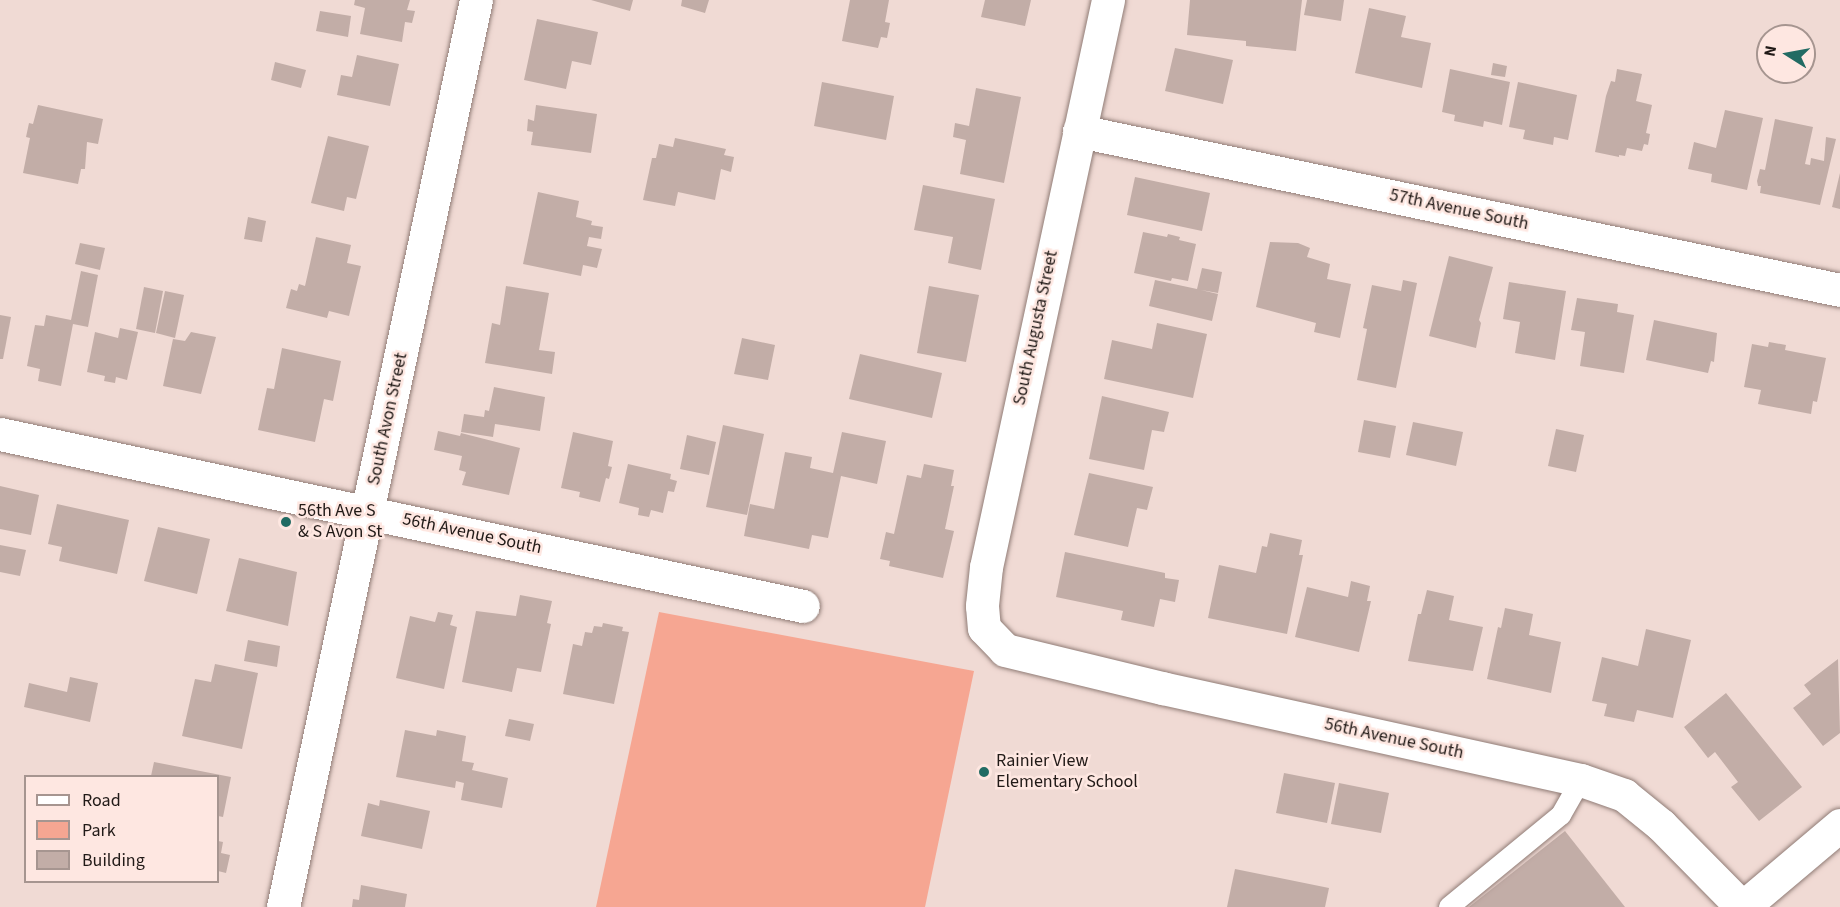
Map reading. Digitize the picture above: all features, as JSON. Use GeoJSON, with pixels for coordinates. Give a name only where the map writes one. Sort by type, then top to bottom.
{"type":"FeatureCollection","features":[{"type":"Feature","properties":{"kind":"street","name":"South Avon Street"},"geometry":{"type":"LineString","coordinates":[[283,907],[369,512],[476,0]]}},
{"type":"Feature","properties":{"kind":"street","name":"South Augusta Street"},"geometry":{"type":"LineString","coordinates":[[1005,650],[984,628],[982,606],[986,567],[1108,0]]}},
{"type":"Feature","properties":{"kind":"street","name":"57th Avenue South"},"geometry":{"type":"LineString","coordinates":[[1079,131],[1840,290]]}},
{"type":"Feature","properties":{"kind":"street","name":"56th Avenue South"},"geometry":{"type":"LineString","coordinates":[[0,434],[802,606]]}},
{"type":"Feature","properties":{"kind":"street","name":"56th Avenue South"},"geometry":{"type":"LineString","coordinates":[[1005,650],[1162,688],[1581,780],[1624,795],[1661,825],[1743,907]]}},
{"type":"Feature","properties":{"kind":"street"},"geometry":{"type":"LineString","coordinates":[[1743,907],[1840,825]]}},
{"type":"Feature","properties":{"kind":"lane"},"geometry":{"type":"LineString","coordinates":[[1449,907],[1561,815],[1581,780]]}},
{"type":"Feature","properties":{"kind":"green space"},"geometry":{"type":"Polygon","coordinates":[[[659,612],[974,671],[925,907],[596,907],[659,612]]]}},
{"type":"Feature","properties":{"kind":"building"},"geometry":{"type":"Polygon","coordinates":[[[355,0],[410,0],[407,10],[415,11],[412,23],[405,22],[402,42],[360,34],[365,8],[354,5],[355,0]]]}},
{"type":"Feature","properties":{"kind":"building"},"geometry":{"type":"Polygon","coordinates":[[[591,0],[633,0],[630,11],[591,0]]]}},
{"type":"Feature","properties":{"kind":"building"},"geometry":{"type":"Polygon","coordinates":[[[682,0],[709,0],[705,13],[681,6],[682,0]]]}},
{"type":"Feature","properties":{"kind":"building"},"geometry":{"type":"Polygon","coordinates":[[[850,0],[889,0],[885,22],[890,23],[887,38],[881,37],[878,48],[842,41],[850,0]]]}},
{"type":"Feature","properties":{"kind":"building"},"geometry":{"type":"Polygon","coordinates":[[[985,0],[1031,0],[1025,26],[981,17],[985,0]]]}},
{"type":"Feature","properties":{"kind":"building"},"geometry":{"type":"Polygon","coordinates":[[[1190,0],[1302,0],[1296,51],[1246,46],[1246,41],[1187,35],[1190,0]]]}},
{"type":"Feature","properties":{"kind":"building"},"geometry":{"type":"Polygon","coordinates":[[[1307,0],[1344,0],[1341,21],[1304,15],[1307,0]]]}},
{"type":"Feature","properties":{"kind":"building"},"geometry":{"type":"Polygon","coordinates":[[[1369,8],[1406,16],[1401,37],[1431,43],[1422,88],[1355,73],[1369,8]]]}},
{"type":"Feature","properties":{"kind":"building"},"geometry":{"type":"Polygon","coordinates":[[[320,11],[351,16],[348,37],[316,31],[320,11]]]}},
{"type":"Feature","properties":{"kind":"building"},"geometry":{"type":"Polygon","coordinates":[[[537,19],[598,32],[591,65],[572,61],[566,89],[524,80],[537,19]]]}},
{"type":"Feature","properties":{"kind":"building"},"geometry":{"type":"Polygon","coordinates":[[[1175,48],[1233,60],[1223,104],[1165,91],[1175,48]]]}},
{"type":"Feature","properties":{"kind":"building"},"geometry":{"type":"Polygon","coordinates":[[[357,55],[399,64],[390,106],[337,95],[341,75],[352,77],[357,55]]]}},
{"type":"Feature","properties":{"kind":"building"},"geometry":{"type":"Polygon","coordinates":[[[275,62],[306,70],[301,88],[271,80],[275,62]]]}},
{"type":"Feature","properties":{"kind":"building"},"geometry":{"type":"Polygon","coordinates":[[[1493,63],[1507,66],[1505,77],[1491,75],[1493,63]]]}},
{"type":"Feature","properties":{"kind":"building"},"geometry":{"type":"Polygon","coordinates":[[[1450,69],[1510,82],[1502,125],[1484,121],[1483,127],[1454,121],[1455,115],[1442,112],[1450,69]]]}},
{"type":"Feature","properties":{"kind":"building"},"geometry":{"type":"Polygon","coordinates":[[[1617,69],[1642,74],[1636,101],[1652,105],[1646,133],[1650,134],[1648,145],[1644,144],[1642,151],[1627,148],[1625,156],[1619,155],[1619,157],[1595,152],[1606,96],[1611,81],[1615,82],[1617,69]]]}},
{"type":"Feature","properties":{"kind":"building"},"geometry":{"type":"Polygon","coordinates":[[[822,82],[894,96],[886,140],[814,126],[822,82]]]}},
{"type":"Feature","properties":{"kind":"building"},"geometry":{"type":"Polygon","coordinates":[[[1518,82],[1577,95],[1568,140],[1554,137],[1553,145],[1523,139],[1525,130],[1509,127],[1518,82]]]}},
{"type":"Feature","properties":{"kind":"building"},"geometry":{"type":"Polygon","coordinates":[[[976,88],[1021,97],[1004,183],[960,174],[966,140],[953,137],[955,123],[969,126],[976,88]]]}},
{"type":"Feature","properties":{"kind":"building"},"geometry":{"type":"Polygon","coordinates":[[[38,105],[103,119],[98,144],[87,142],[85,169],[81,169],[78,184],[23,173],[30,138],[26,137],[29,123],[33,124],[38,105]]]}},
{"type":"Feature","properties":{"kind":"building"},"geometry":{"type":"Polygon","coordinates":[[[536,105],[597,114],[591,153],[531,145],[533,132],[527,131],[528,119],[534,121],[536,105]]]}},
{"type":"Feature","properties":{"kind":"building"},"geometry":{"type":"Polygon","coordinates":[[[1725,110],[1763,118],[1747,190],[1711,182],[1712,174],[1688,169],[1694,142],[1716,148],[1725,110]]]}},
{"type":"Feature","properties":{"kind":"building"},"geometry":{"type":"Polygon","coordinates":[[[1775,119],[1813,127],[1805,164],[1810,165],[1811,158],[1824,161],[1826,137],[1836,139],[1820,205],[1760,193],[1761,186],[1758,186],[1757,181],[1760,169],[1765,170],[1775,119]]]}},
{"type":"Feature","properties":{"kind":"building"},"geometry":{"type":"Polygon","coordinates":[[[328,136],[369,146],[356,199],[347,197],[344,211],[311,203],[328,136]]]}},
{"type":"Feature","properties":{"kind":"building"},"geometry":{"type":"Polygon","coordinates":[[[675,138],[726,149],[724,155],[734,157],[731,172],[721,169],[715,200],[678,192],[675,206],[643,200],[652,158],[656,158],[659,144],[673,147],[675,138]]]}},
{"type":"Feature","properties":{"kind":"building"},"geometry":{"type":"Polygon","coordinates":[[[1840,173],[1840,209],[1832,207],[1840,173]]]}},
{"type":"Feature","properties":{"kind":"building"},"geometry":{"type":"Polygon","coordinates":[[[1135,177],[1210,193],[1202,231],[1127,215],[1135,177]]]}},
{"type":"Feature","properties":{"kind":"building"},"geometry":{"type":"Polygon","coordinates":[[[923,185],[995,199],[981,270],[948,263],[953,237],[914,230],[923,185]]]}},
{"type":"Feature","properties":{"kind":"building"},"geometry":{"type":"Polygon","coordinates":[[[538,192],[579,201],[576,217],[592,221],[591,225],[603,227],[601,239],[589,237],[587,246],[602,249],[597,268],[583,265],[581,276],[523,264],[538,192]]]}},
{"type":"Feature","properties":{"kind":"building"},"geometry":{"type":"Polygon","coordinates":[[[248,217],[266,221],[262,242],[244,239],[248,217]]]}},
{"type":"Feature","properties":{"kind":"building"},"geometry":{"type":"Polygon","coordinates":[[[1143,232],[1167,237],[1168,234],[1180,237],[1179,240],[1196,244],[1188,281],[1172,278],[1171,281],[1134,273],[1143,232]]]}},
{"type":"Feature","properties":{"kind":"building"},"geometry":{"type":"Polygon","coordinates":[[[316,237],[351,245],[347,263],[361,266],[349,316],[329,311],[327,318],[286,308],[291,289],[297,291],[299,284],[305,286],[316,237]]]}},
{"type":"Feature","properties":{"kind":"building"},"geometry":{"type":"Polygon","coordinates":[[[1270,242],[1298,243],[1310,248],[1307,257],[1330,264],[1327,279],[1351,284],[1340,338],[1314,332],[1316,323],[1256,307],[1270,242]]]}},
{"type":"Feature","properties":{"kind":"building"},"geometry":{"type":"Polygon","coordinates":[[[80,243],[105,248],[100,270],[75,264],[80,243]]]}},
{"type":"Feature","properties":{"kind":"building"},"geometry":{"type":"Polygon","coordinates":[[[1449,256],[1493,267],[1479,320],[1481,323],[1476,348],[1429,336],[1449,256]]]}},
{"type":"Feature","properties":{"kind":"building"},"geometry":{"type":"Polygon","coordinates":[[[1202,268],[1222,272],[1218,293],[1201,290],[1218,294],[1212,321],[1149,306],[1155,280],[1197,289],[1202,268]]]}},
{"type":"Feature","properties":{"kind":"building"},"geometry":{"type":"Polygon","coordinates":[[[81,271],[98,275],[88,327],[73,324],[61,386],[38,381],[40,369],[27,366],[35,325],[44,326],[46,315],[71,320],[81,271]]]}},
{"type":"Feature","properties":{"kind":"building"},"geometry":{"type":"Polygon","coordinates":[[[1403,280],[1417,283],[1396,388],[1357,380],[1367,329],[1363,328],[1372,285],[1401,291],[1403,280]]]}},
{"type":"Feature","properties":{"kind":"building"},"geometry":{"type":"Polygon","coordinates":[[[1509,282],[1566,291],[1555,360],[1515,353],[1520,322],[1503,319],[1509,282]]]}},
{"type":"Feature","properties":{"kind":"building"},"geometry":{"type":"Polygon","coordinates":[[[506,286],[549,293],[539,350],[555,352],[552,374],[485,363],[492,323],[500,325],[506,286]]]}},
{"type":"Feature","properties":{"kind":"building"},"geometry":{"type":"Polygon","coordinates":[[[929,286],[979,295],[966,362],[917,353],[929,286]]]}},
{"type":"Feature","properties":{"kind":"building"},"geometry":{"type":"Polygon","coordinates":[[[144,287],[163,291],[155,333],[136,329],[144,287]]]}},
{"type":"Feature","properties":{"kind":"building"},"geometry":{"type":"Polygon","coordinates":[[[165,291],[184,295],[175,338],[156,333],[165,291]]]}},
{"type":"Feature","properties":{"kind":"building"},"geometry":{"type":"Polygon","coordinates":[[[1577,298],[1618,304],[1617,312],[1634,315],[1624,373],[1580,366],[1585,332],[1571,330],[1577,298]]]}},
{"type":"Feature","properties":{"kind":"building"},"geometry":{"type":"Polygon","coordinates":[[[0,315],[11,317],[3,359],[0,359],[0,315]]]}},
{"type":"Feature","properties":{"kind":"building"},"geometry":{"type":"Polygon","coordinates":[[[1654,320],[1717,333],[1714,362],[1711,361],[1708,373],[1646,360],[1654,320]]]}},
{"type":"Feature","properties":{"kind":"building"},"geometry":{"type":"Polygon","coordinates":[[[1157,323],[1207,334],[1193,398],[1104,379],[1112,340],[1152,349],[1157,323]]]}},
{"type":"Feature","properties":{"kind":"building"},"geometry":{"type":"Polygon","coordinates":[[[120,328],[138,332],[127,380],[116,377],[115,383],[104,381],[105,376],[87,372],[95,332],[118,338],[120,328]]]}},
{"type":"Feature","properties":{"kind":"building"},"geometry":{"type":"Polygon","coordinates":[[[191,332],[216,337],[201,394],[163,386],[173,339],[185,341],[191,332]]]}},
{"type":"Feature","properties":{"kind":"building"},"geometry":{"type":"Polygon","coordinates":[[[742,338],[775,345],[768,380],[734,374],[742,338]]]}},
{"type":"Feature","properties":{"kind":"building"},"geometry":{"type":"Polygon","coordinates":[[[1769,342],[1786,345],[1785,350],[1826,358],[1817,402],[1813,401],[1811,414],[1758,404],[1761,390],[1744,387],[1752,344],[1768,347],[1769,342]]]}},
{"type":"Feature","properties":{"kind":"building"},"geometry":{"type":"Polygon","coordinates":[[[282,348],[341,361],[333,401],[324,399],[315,442],[258,430],[267,388],[274,389],[282,348]]]}},
{"type":"Feature","properties":{"kind":"building"},"geometry":{"type":"Polygon","coordinates":[[[860,354],[942,373],[932,418],[849,399],[860,354]]]}},
{"type":"Feature","properties":{"kind":"building"},"geometry":{"type":"Polygon","coordinates":[[[494,387],[545,397],[540,431],[495,424],[493,437],[461,432],[464,414],[484,417],[485,410],[489,411],[494,387]]]}},
{"type":"Feature","properties":{"kind":"building"},"geometry":{"type":"Polygon","coordinates":[[[1102,396],[1169,412],[1164,432],[1152,430],[1144,470],[1089,459],[1102,396]]]}},
{"type":"Feature","properties":{"kind":"building"},"geometry":{"type":"Polygon","coordinates":[[[1364,420],[1396,426],[1390,458],[1358,452],[1364,420]]]}},
{"type":"Feature","properties":{"kind":"building"},"geometry":{"type":"Polygon","coordinates":[[[1413,422],[1463,432],[1456,466],[1406,455],[1413,422]]]}},
{"type":"Feature","properties":{"kind":"building"},"geometry":{"type":"Polygon","coordinates":[[[723,425],[764,434],[747,515],[706,507],[723,425]]]}},
{"type":"Feature","properties":{"kind":"building"},"geometry":{"type":"Polygon","coordinates":[[[1556,429],[1584,435],[1576,472],[1548,466],[1556,429]]]}},
{"type":"Feature","properties":{"kind":"building"},"geometry":{"type":"Polygon","coordinates":[[[438,431],[460,436],[461,433],[520,448],[509,495],[462,485],[466,472],[459,470],[462,456],[434,450],[438,431]]]}},
{"type":"Feature","properties":{"kind":"building"},"geometry":{"type":"Polygon","coordinates":[[[573,432],[613,441],[608,466],[612,467],[609,479],[606,478],[600,502],[579,497],[580,492],[561,488],[573,432]]]}},
{"type":"Feature","properties":{"kind":"building"},"geometry":{"type":"Polygon","coordinates":[[[842,432],[886,441],[877,484],[841,476],[828,538],[812,535],[809,549],[744,536],[750,504],[774,509],[785,452],[812,457],[810,468],[833,473],[842,432]]]}},
{"type":"Feature","properties":{"kind":"building"},"geometry":{"type":"Polygon","coordinates":[[[687,435],[716,442],[709,475],[680,469],[687,435]]]}},
{"type":"Feature","properties":{"kind":"building"},"geometry":{"type":"Polygon","coordinates":[[[628,464],[671,474],[670,479],[677,481],[674,492],[668,491],[663,513],[651,510],[649,517],[638,515],[639,508],[619,503],[628,464]]]}},
{"type":"Feature","properties":{"kind":"building"},"geometry":{"type":"Polygon","coordinates":[[[924,464],[954,470],[951,486],[954,486],[945,529],[954,531],[943,578],[889,566],[890,561],[880,559],[886,532],[894,534],[907,475],[921,478],[924,464]]]}},
{"type":"Feature","properties":{"kind":"building"},"geometry":{"type":"Polygon","coordinates":[[[1089,473],[1153,487],[1147,510],[1137,508],[1128,547],[1074,535],[1089,473]]]}},
{"type":"Feature","properties":{"kind":"building"},"geometry":{"type":"Polygon","coordinates":[[[0,486],[39,495],[31,535],[0,529],[0,486]]]}},
{"type":"Feature","properties":{"kind":"building"},"geometry":{"type":"Polygon","coordinates":[[[57,504],[129,520],[117,574],[59,561],[62,547],[48,544],[57,504]]]}},
{"type":"Feature","properties":{"kind":"building"},"geometry":{"type":"Polygon","coordinates":[[[158,527],[210,539],[197,594],[144,581],[158,527]]]}},
{"type":"Feature","properties":{"kind":"building"},"geometry":{"type":"Polygon","coordinates":[[[1270,533],[1302,540],[1299,555],[1303,555],[1287,634],[1208,618],[1219,565],[1256,573],[1262,546],[1267,547],[1270,533]]]}},
{"type":"Feature","properties":{"kind":"building"},"geometry":{"type":"Polygon","coordinates":[[[0,545],[26,550],[20,576],[0,572],[0,545]]]}},
{"type":"Feature","properties":{"kind":"building"},"geometry":{"type":"Polygon","coordinates":[[[1065,552],[1165,573],[1165,578],[1179,580],[1175,602],[1160,599],[1154,627],[1121,620],[1123,611],[1056,597],[1065,552]]]}},
{"type":"Feature","properties":{"kind":"building"},"geometry":{"type":"Polygon","coordinates":[[[239,558],[297,572],[288,626],[226,611],[239,558]]]}},
{"type":"Feature","properties":{"kind":"building"},"geometry":{"type":"Polygon","coordinates":[[[1351,581],[1370,586],[1367,601],[1371,601],[1359,652],[1295,637],[1307,587],[1348,597],[1351,581]]]}},
{"type":"Feature","properties":{"kind":"building"},"geometry":{"type":"Polygon","coordinates":[[[1427,590],[1454,596],[1449,620],[1483,627],[1473,671],[1408,661],[1418,614],[1421,614],[1427,590]]]}},
{"type":"Feature","properties":{"kind":"building"},"geometry":{"type":"Polygon","coordinates":[[[520,595],[552,601],[547,623],[551,624],[541,672],[517,668],[512,692],[462,682],[476,611],[516,616],[520,595]]]}},
{"type":"Feature","properties":{"kind":"building"},"geometry":{"type":"Polygon","coordinates":[[[1505,608],[1533,614],[1529,635],[1561,642],[1551,693],[1487,679],[1498,627],[1501,628],[1505,608]]]}},
{"type":"Feature","properties":{"kind":"building"},"geometry":{"type":"Polygon","coordinates":[[[438,612],[453,615],[450,625],[457,627],[444,689],[396,678],[410,616],[435,622],[438,612]]]}},
{"type":"Feature","properties":{"kind":"building"},"geometry":{"type":"Polygon","coordinates":[[[603,623],[623,627],[622,631],[629,632],[614,704],[563,694],[573,644],[582,646],[585,632],[592,633],[594,626],[602,627],[603,623]]]}},
{"type":"Feature","properties":{"kind":"building"},"geometry":{"type":"Polygon","coordinates":[[[1646,629],[1691,640],[1673,718],[1637,710],[1634,722],[1604,716],[1607,704],[1592,701],[1602,657],[1638,666],[1646,629]]]}},
{"type":"Feature","properties":{"kind":"building"},"geometry":{"type":"Polygon","coordinates":[[[248,640],[280,646],[277,667],[244,661],[248,640]]]}},
{"type":"Feature","properties":{"kind":"building"},"geometry":{"type":"Polygon","coordinates":[[[1838,659],[1840,733],[1823,746],[1793,708],[1811,694],[1804,685],[1838,659]]]}},
{"type":"Feature","properties":{"kind":"building"},"geometry":{"type":"Polygon","coordinates":[[[215,664],[258,673],[242,749],[182,736],[195,679],[211,682],[215,664]]]}},
{"type":"Feature","properties":{"kind":"building"},"geometry":{"type":"Polygon","coordinates":[[[70,677],[98,683],[90,722],[24,707],[29,683],[67,692],[70,677]]]}},
{"type":"Feature","properties":{"kind":"building"},"geometry":{"type":"Polygon","coordinates":[[[1726,693],[1802,787],[1759,821],[1731,787],[1738,782],[1715,752],[1708,758],[1684,727],[1726,693]]]}},
{"type":"Feature","properties":{"kind":"building"},"geometry":{"type":"Polygon","coordinates":[[[509,719],[534,724],[530,741],[505,736],[509,719]]]}},
{"type":"Feature","properties":{"kind":"building"},"geometry":{"type":"Polygon","coordinates":[[[405,730],[436,736],[437,730],[466,736],[462,761],[474,763],[472,770],[508,778],[502,808],[461,800],[464,783],[456,781],[455,788],[396,777],[405,730]]]}},
{"type":"Feature","properties":{"kind":"building"},"geometry":{"type":"Polygon","coordinates":[[[154,762],[231,777],[223,817],[219,816],[219,775],[151,775],[154,762]]]}},
{"type":"Feature","properties":{"kind":"building"},"geometry":{"type":"Polygon","coordinates":[[[1284,773],[1335,783],[1327,823],[1276,813],[1284,773]]]}},
{"type":"Feature","properties":{"kind":"building"},"geometry":{"type":"Polygon","coordinates":[[[1339,783],[1389,793],[1381,833],[1331,824],[1339,783]]]}},
{"type":"Feature","properties":{"kind":"building"},"geometry":{"type":"Polygon","coordinates":[[[380,800],[430,811],[422,849],[361,836],[368,803],[379,806],[380,800]]]}},
{"type":"Feature","properties":{"kind":"building"},"geometry":{"type":"Polygon","coordinates":[[[1565,831],[1625,907],[1469,907],[1565,831]]]}},
{"type":"Feature","properties":{"kind":"building"},"geometry":{"type":"Polygon","coordinates":[[[219,841],[223,842],[221,853],[230,855],[226,873],[219,871],[219,841]]]}},
{"type":"Feature","properties":{"kind":"building"},"geometry":{"type":"Polygon","coordinates":[[[1235,869],[1329,888],[1325,907],[1227,907],[1235,869]]]}},
{"type":"Feature","properties":{"kind":"building"},"geometry":{"type":"Polygon","coordinates":[[[361,885],[407,894],[405,907],[352,907],[353,899],[359,900],[361,885]]]}},
{"type":"Feature","properties":{"kind":"place","name":"56th Ave S & S Avon St"},"geometry":{"type":"Point","coordinates":[286,522]}},
{"type":"Feature","properties":{"kind":"place","name":"Rainier View Elementary School"},"geometry":{"type":"Point","coordinates":[984,772]}}]}
